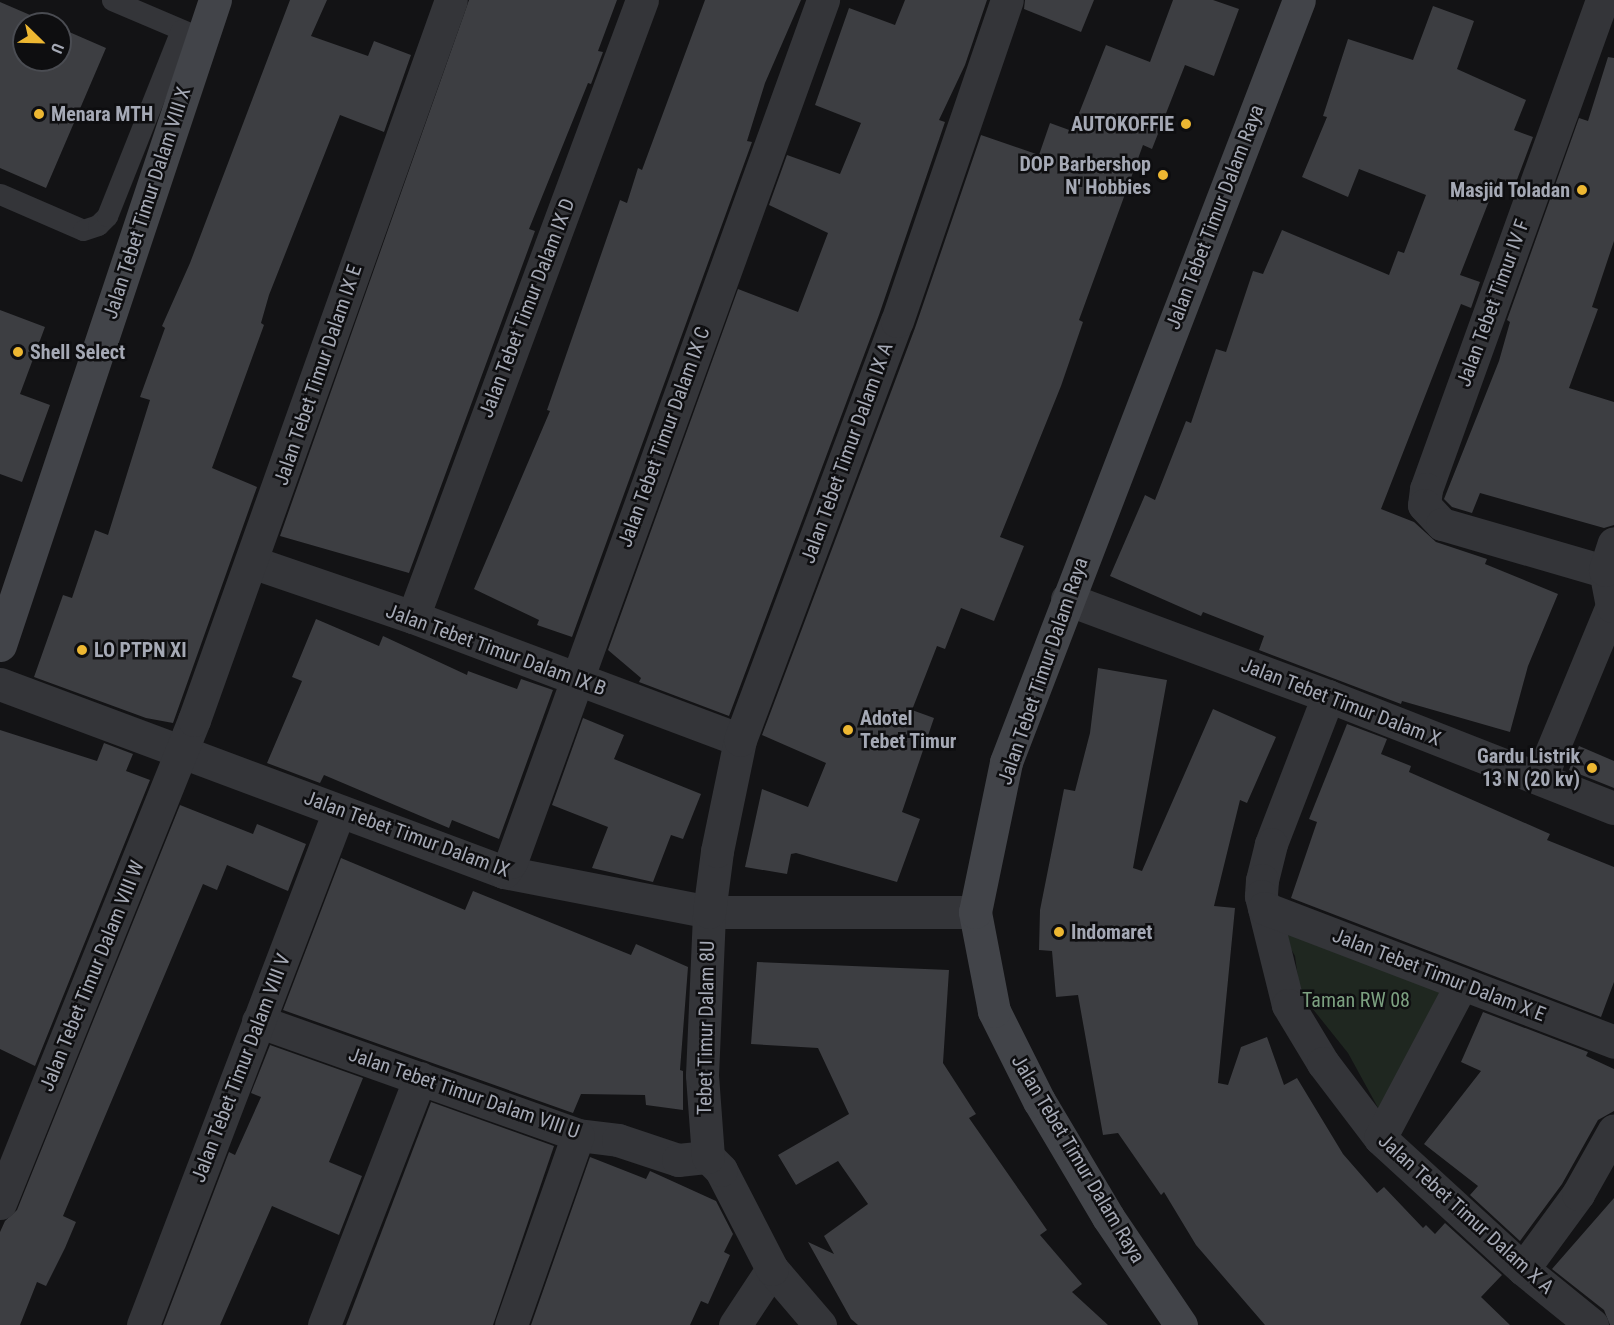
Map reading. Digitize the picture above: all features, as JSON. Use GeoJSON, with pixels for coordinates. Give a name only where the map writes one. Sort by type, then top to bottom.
{"type":"FeatureCollection","features":[{"type":"Feature","properties":{"kind":"street","name":"Jalan Tebet Timur Dalam VIII X"},"geometry":{"type":"LineString","coordinates":[[0,645],[162,164],[191,33],[215,0]]}},
{"type":"Feature","properties":{"kind":"street","name":"Jalan Tebet Timur Dalam IX E"},"geometry":{"type":"LineString","coordinates":[[182,749],[252,562],[451,0]]}},
{"type":"Feature","properties":{"kind":"street","name":"Jalan Tebet Timur Dalam IX D"},"geometry":{"type":"LineString","coordinates":[[413,617],[642,0]]}},
{"type":"Feature","properties":{"kind":"street","name":"Jalan Tebet Timur Dalam IX C"},"geometry":{"type":"LineString","coordinates":[[504,872],[511,862],[823,0]]}},
{"type":"Feature","properties":{"kind":"street","name":"Jalan Tebet Timur Dalam IX A"},"geometry":{"type":"LineString","coordinates":[[710,912],[740,740],[897,321],[1007,0]]}},
{"type":"Feature","properties":{"kind":"street","name":"Jalan Tebet Timur Dalam Raya"},"geometry":{"type":"LineString","coordinates":[[1177,1324],[1039,1101],[994,1011],[975,912],[1006,762],[1066,599],[1299,0]]}},
{"type":"Feature","properties":{"kind":"street","name":"Jalan Tebet Timur IV F"},"geometry":{"type":"LineString","coordinates":[[1602,0],[1426,489],[1424,505],[1442,524],[1611,563]]}},
{"type":"Feature","properties":{"kind":"street","name":"Jalan Tebet Timur Dalam IX B"},"geometry":{"type":"LineString","coordinates":[[252,562],[413,617],[740,740]]}},
{"type":"Feature","properties":{"kind":"street"},"geometry":{"type":"LineString","coordinates":[[1541,777],[1612,606],[1611,563]]}},
{"type":"Feature","properties":{"kind":"street","name":"Jalan Tebet Timur Dalam X"},"geometry":{"type":"LineString","coordinates":[[1066,599],[1541,777],[1614,808]]}},
{"type":"Feature","properties":{"kind":"street","name":"Jalan Tebet Timur Dalam IX"},"geometry":{"type":"LineString","coordinates":[[0,684],[182,749],[339,811],[504,872],[710,912],[975,912]]}},
{"type":"Feature","properties":{"kind":"street","name":"Jalan Tebet Timur Dalam X A"},"geometry":{"type":"LineString","coordinates":[[1328,696],[1271,844],[1262,880],[1264,908],[1288,1005],[1323,1063],[1380,1138],[1523,1269],[1592,1325]]}},
{"type":"Feature","properties":{"kind":"street","name":"Jalan Tebet Timur Dalam VIII W"},"geometry":{"type":"LineString","coordinates":[[0,1203],[182,749]]}},
{"type":"Feature","properties":{"kind":"street","name":"Jalan Tebet Timur Dalam VIII V"},"geometry":{"type":"LineString","coordinates":[[143,1325],[339,811]]}},
{"type":"Feature","properties":{"kind":"street","name":"Jalan Tebet Timur Dalam X E"},"geometry":{"type":"LineString","coordinates":[[1264,908],[1614,1042]]}},
{"type":"Feature","properties":{"kind":"street","name":"Tebet Timur Dalam 8U"},"geometry":{"type":"LineString","coordinates":[[708,1157],[702,1075],[710,912]]}},
{"type":"Feature","properties":{"kind":"street"},"geometry":{"type":"LineString","coordinates":[[1380,1138],[1461,985]]}},
{"type":"Feature","properties":{"kind":"street","name":"Jalan Tebet Timur Dalam VIII U"},"geometry":{"type":"LineString","coordinates":[[258,1020],[578,1135],[618,1140],[678,1160],[708,1157]]}},
{"type":"Feature","properties":{"kind":"street"},"geometry":{"type":"LineString","coordinates":[[324,1325],[420,1078]]}},
{"type":"Feature","properties":{"kind":"street"},"geometry":{"type":"LineString","coordinates":[[1523,1269],[1578,1194],[1614,1130]]}},
{"type":"Feature","properties":{"kind":"street"},"geometry":{"type":"LineString","coordinates":[[511,1325],[578,1135]]}},
{"type":"Feature","properties":{"kind":"street"},"geometry":{"type":"LineString","coordinates":[[708,1157],[721,1170],[772,1269],[820,1325]]}},
{"type":"Feature","properties":{"kind":"street"},"geometry":{"type":"LineString","coordinates":[[735,1325],[772,1269]]}},
{"type":"Feature","properties":{"kind":"lane"},"geometry":{"type":"LineString","coordinates":[[0,194],[82,230],[98,225],[107,216],[191,33],[112,0]]}},
{"type":"Feature","properties":{"kind":"green space","name":"Taman RW 08"},"geometry":{"type":"Polygon","coordinates":[[[1279,928],[1446,991],[1382,1115],[1348,1053],[1300,993],[1295,956],[1279,928]]]}},
{"type":"Feature","properties":{"kind":"building"},"geometry":{"type":"Polygon","coordinates":[[[290,0],[327,0],[311,36],[368,56],[374,41],[411,55],[384,132],[340,115],[269,295],[261,323],[264,325],[212,468],[257,487],[173,723],[146,718],[34,677],[63,595],[72,598],[95,530],[108,535],[150,400],[140,397],[165,328],[162,326],[190,263],[290,0]]]}},
{"type":"Feature","properties":{"kind":"building"},"geometry":{"type":"Polygon","coordinates":[[[469,0],[617,0],[598,51],[603,52],[591,84],[588,83],[529,229],[535,231],[409,573],[280,536],[469,0]]]}},
{"type":"Feature","properties":{"kind":"building"},"geometry":{"type":"Polygon","coordinates":[[[705,0],[801,0],[765,83],[747,141],[752,142],[572,637],[537,625],[539,620],[474,589],[550,411],[547,410],[620,200],[627,203],[638,168],[642,170],[705,0]]]}},
{"type":"Feature","properties":{"kind":"building"},"geometry":{"type":"Polygon","coordinates":[[[905,0],[987,0],[965,65],[939,120],[945,122],[879,315],[729,716],[639,682],[641,678],[608,650],[738,289],[798,312],[828,233],[769,205],[787,155],[840,174],[861,123],[815,105],[849,8],[895,25],[905,0]]]}},
{"type":"Feature","properties":{"kind":"building"},"geometry":{"type":"Polygon","coordinates":[[[1025,0],[1094,0],[1081,32],[1024,9],[1025,0]]]}},
{"type":"Feature","properties":{"kind":"building"},"geometry":{"type":"Polygon","coordinates":[[[1173,0],[1213,0],[1239,9],[1214,76],[1185,65],[1152,149],[1143,145],[1079,320],[1083,322],[1061,386],[1000,537],[1024,546],[994,621],[961,608],[945,649],[937,646],[912,710],[934,718],[902,812],[920,819],[897,882],[796,853],[791,854],[787,874],[745,867],[762,789],[808,807],[826,763],[762,735],[915,328],[981,135],[1039,155],[1050,123],[1072,131],[1106,45],[1150,62],[1173,0]]]}},
{"type":"Feature","properties":{"kind":"building","name":"Menara MTH"},"geometry":{"type":"Polygon","coordinates":[[[0,2],[23,12],[12,12],[12,72],[72,72],[72,33],[106,48],[46,188],[0,168],[0,2]]]}},
{"type":"Feature","properties":{"kind":"building"},"geometry":{"type":"Polygon","coordinates":[[[1433,6],[1474,21],[1457,69],[1526,100],[1514,130],[1533,137],[1515,185],[1498,178],[1460,275],[1480,282],[1471,308],[1461,304],[1381,509],[1414,522],[1436,542],[1487,559],[1485,564],[1558,594],[1528,666],[1510,732],[1402,701],[1401,704],[1259,650],[1264,636],[1203,612],[1201,616],[1110,576],[1145,495],[1155,500],[1186,421],[1191,423],[1216,349],[1226,352],[1253,271],[1263,274],[1282,230],[1389,275],[1398,251],[1404,253],[1426,195],[1359,169],[1348,197],[1302,177],[1327,117],[1323,116],[1348,39],[1413,60],[1433,6]]]}},
{"type":"Feature","properties":{"kind":"building"},"geometry":{"type":"Polygon","coordinates":[[[1608,57],[1614,58],[1614,241],[1592,307],[1598,309],[1569,388],[1614,402],[1614,525],[1604,528],[1480,493],[1472,513],[1452,507],[1444,499],[1499,361],[1510,322],[1507,320],[1579,118],[1588,121],[1608,57]]]}},
{"type":"Feature","properties":{"kind":"building"},"geometry":{"type":"Polygon","coordinates":[[[0,310],[45,327],[20,394],[50,405],[22,482],[0,474],[0,310]]]}},
{"type":"Feature","properties":{"kind":"building"},"geometry":{"type":"Polygon","coordinates":[[[316,619],[379,646],[383,636],[467,675],[468,671],[517,689],[521,679],[553,690],[499,839],[452,820],[449,828],[324,775],[320,783],[267,763],[302,681],[292,677],[316,619]]]}},
{"type":"Feature","properties":{"kind":"building"},"geometry":{"type":"Polygon","coordinates":[[[1098,668],[1167,680],[1133,868],[1142,871],[1213,709],[1276,737],[1247,803],[1240,800],[1214,906],[1235,908],[1218,1083],[1228,1085],[1241,1047],[1267,1037],[1284,1085],[1297,1078],[1343,1154],[1377,1193],[1384,1187],[1423,1228],[1426,1225],[1435,1234],[1445,1223],[1502,1275],[1481,1297],[1510,1325],[1265,1325],[1196,1245],[1164,1192],[1161,1195],[1118,1133],[1103,1135],[1078,995],[1056,997],[1052,951],[1039,950],[1040,910],[1064,789],[1075,791],[1090,733],[1098,668]]]}},
{"type":"Feature","properties":{"kind":"building"},"geometry":{"type":"Polygon","coordinates":[[[583,718],[624,735],[614,759],[701,794],[683,839],[671,835],[653,882],[592,868],[608,827],[552,805],[583,718]]]}},
{"type":"Feature","properties":{"kind":"building"},"geometry":{"type":"Polygon","coordinates":[[[1347,724],[1387,739],[1381,754],[1411,766],[1409,772],[1550,834],[1547,840],[1614,867],[1614,982],[1601,1017],[1291,898],[1317,822],[1309,819],[1347,724]]]}},
{"type":"Feature","properties":{"kind":"building"},"geometry":{"type":"Polygon","coordinates":[[[0,730],[97,761],[104,743],[133,754],[126,771],[150,780],[35,1066],[0,1049],[0,730]]]}},
{"type":"Feature","properties":{"kind":"building","name":"Gardu Listrik 13 N (20 kv)"},"geometry":{"type":"Polygon","coordinates":[[[1579,746],[1614,761],[1614,788],[1569,770],[1579,746]]]}},
{"type":"Feature","properties":{"kind":"building"},"geometry":{"type":"Polygon","coordinates":[[[180,805],[253,834],[257,824],[306,844],[288,891],[227,865],[217,890],[203,884],[63,1216],[76,1222],[65,1248],[46,1286],[37,1282],[20,1325],[0,1325],[0,1232],[5,1221],[17,1210],[180,805]]]}},
{"type":"Feature","properties":{"kind":"building"},"geometry":{"type":"Polygon","coordinates":[[[341,858],[465,910],[473,891],[631,955],[636,944],[688,967],[680,1070],[683,1071],[683,1110],[646,1105],[645,1095],[581,1094],[573,1113],[283,1010],[341,858]]]}},
{"type":"Feature","properties":{"kind":"building"},"geometry":{"type":"Polygon","coordinates":[[[757,962],[949,970],[943,1063],[976,1114],[969,1118],[1047,1230],[1040,1235],[1082,1284],[1072,1292],[1108,1325],[858,1325],[851,1319],[808,1242],[834,1254],[824,1236],[868,1204],[838,1161],[796,1185],[778,1155],[849,1114],[818,1048],[751,1044],[757,962]]]}},
{"type":"Feature","properties":{"kind":"building"},"geometry":{"type":"Polygon","coordinates":[[[1483,1012],[1588,1052],[1586,1056],[1614,1069],[1614,1111],[1598,1120],[1562,1184],[1520,1241],[1470,1195],[1478,1186],[1424,1144],[1481,1071],[1461,1062],[1483,1012]]]}},
{"type":"Feature","properties":{"kind":"building"},"geometry":{"type":"Polygon","coordinates":[[[270,1045],[363,1078],[329,1162],[362,1176],[339,1235],[272,1206],[220,1325],[163,1325],[229,1152],[235,1155],[261,1097],[251,1093],[270,1045]]]}},
{"type":"Feature","properties":{"kind":"building"},"geometry":{"type":"Polygon","coordinates":[[[431,1102],[554,1146],[493,1325],[346,1325],[431,1102]]]}},
{"type":"Feature","properties":{"kind":"building"},"geometry":{"type":"Polygon","coordinates":[[[590,1157],[646,1179],[650,1171],[716,1201],[733,1234],[724,1252],[730,1255],[708,1304],[701,1301],[690,1325],[531,1325],[590,1157]]]}},
{"type":"Feature","properties":{"kind":"building"},"geometry":{"type":"Polygon","coordinates":[[[1614,1198],[1614,1325],[1610,1325],[1604,1310],[1552,1269],[1614,1198]]]}},
{"type":"Feature","properties":{"kind":"place","name":"Menara MTH"},"geometry":{"type":"Point","coordinates":[39,114]}},
{"type":"Feature","properties":{"kind":"place","name":"AUTOKOFFIE"},"geometry":{"type":"Point","coordinates":[1186,124]}},
{"type":"Feature","properties":{"kind":"place","name":"DOP Barbershop N' Hobbies"},"geometry":{"type":"Point","coordinates":[1163,175]}},
{"type":"Feature","properties":{"kind":"place","name":"Masjid Toladan"},"geometry":{"type":"Point","coordinates":[1582,190]}},
{"type":"Feature","properties":{"kind":"place","name":"Shell Select"},"geometry":{"type":"Point","coordinates":[18,352]}},
{"type":"Feature","properties":{"kind":"place","name":"LO PTPN XI"},"geometry":{"type":"Point","coordinates":[82,650]}},
{"type":"Feature","properties":{"kind":"place","name":"Adotel Tebet Timur"},"geometry":{"type":"Point","coordinates":[848,730]}},
{"type":"Feature","properties":{"kind":"place","name":"Gardu Listrik 13 N (20 kv)"},"geometry":{"type":"Point","coordinates":[1592,768]}},
{"type":"Feature","properties":{"kind":"place","name":"Indomaret"},"geometry":{"type":"Point","coordinates":[1059,932]}}]}
